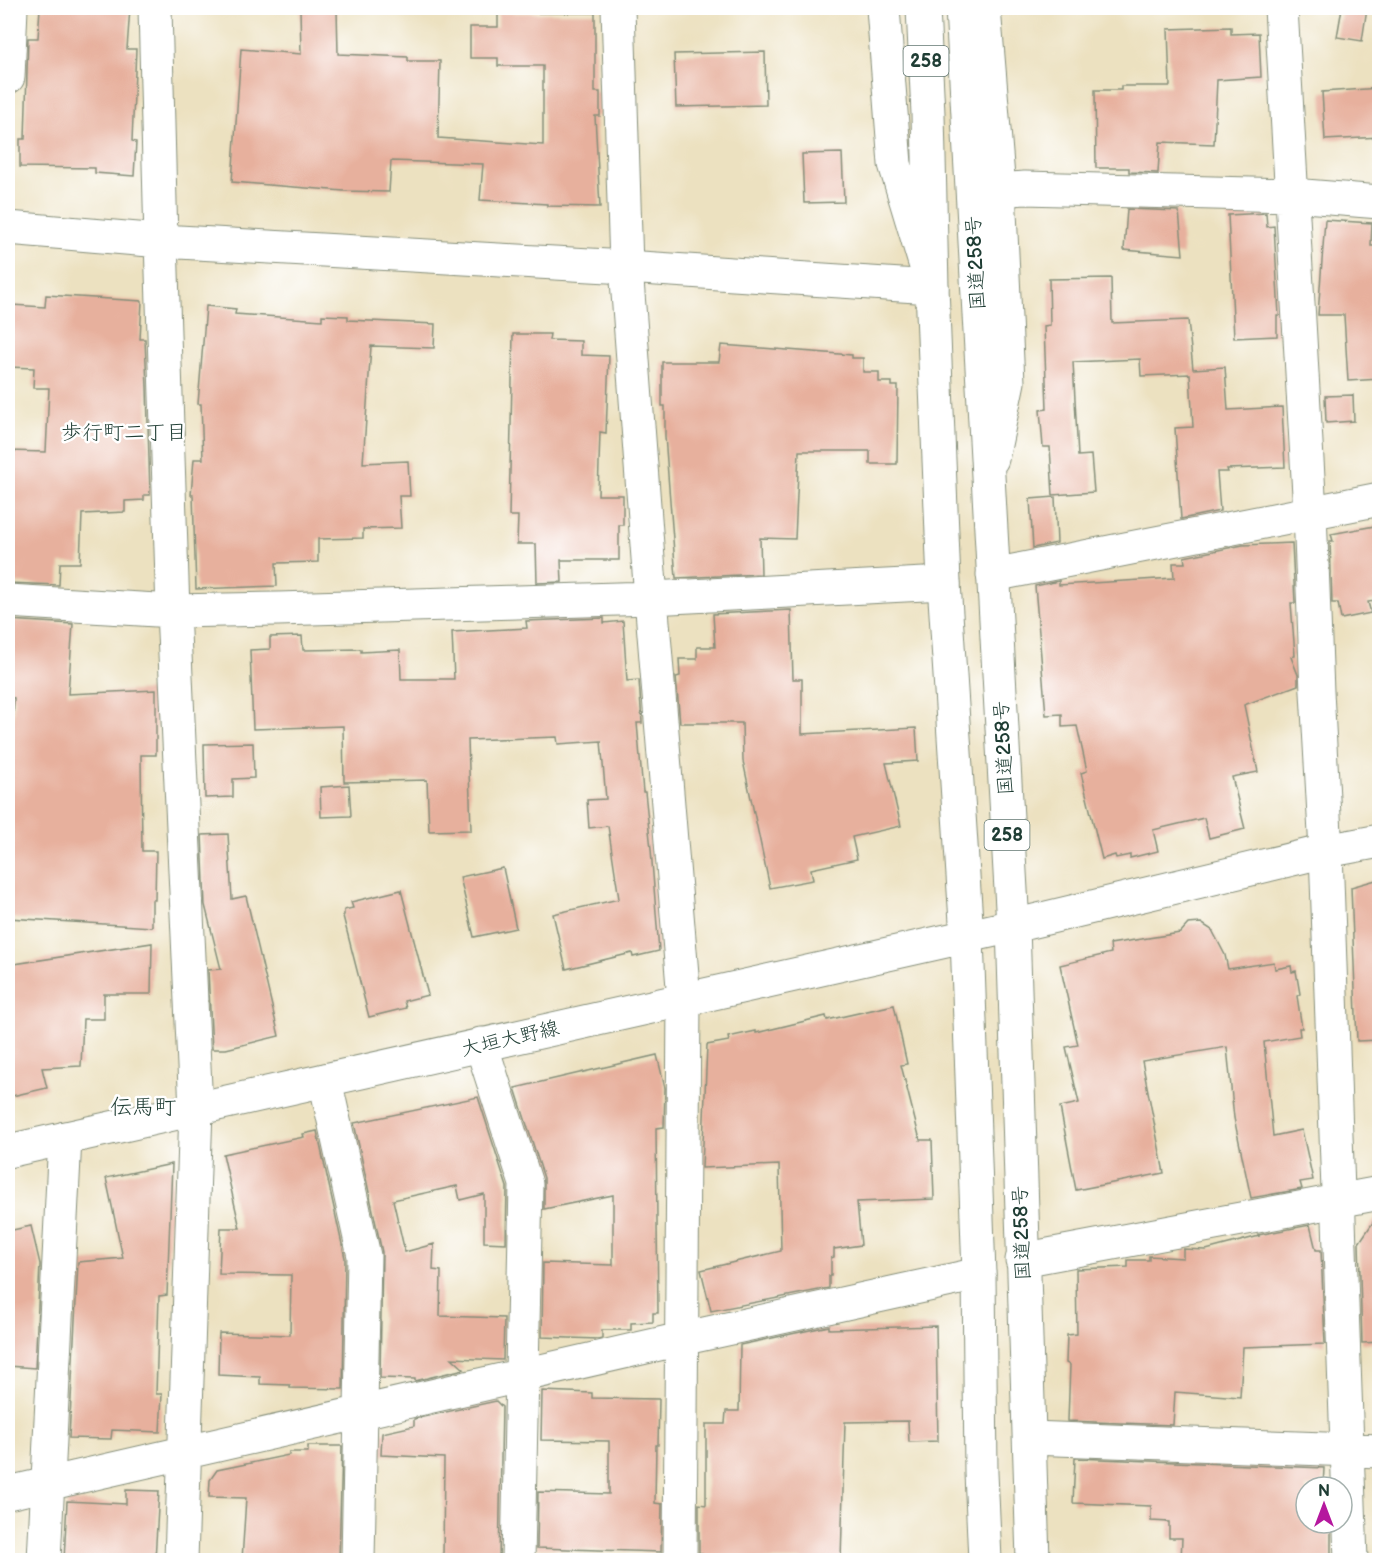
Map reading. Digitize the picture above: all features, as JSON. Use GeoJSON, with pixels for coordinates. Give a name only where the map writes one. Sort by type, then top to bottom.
{"type":"FeatureCollection","features":[{"type":"Feature","properties":{"kind":"main road"},"geometry":{"type":"LineString","coordinates":[[8,77],[11,8]]}},
{"type":"Feature","properties":{"kind":"main road"},"geometry":{"type":"LineString","coordinates":[[155,8],[173,610],[196,1109],[181,1560]]}},
{"type":"Feature","properties":{"kind":"main road"},"geometry":{"type":"LineString","coordinates":[[618,8],[626,267],[684,999],[680,1560]]}},
{"type":"Feature","properties":{"kind":"main road"},"geometry":{"type":"LineString","coordinates":[[8,228],[161,241],[932,286],[895,164],[883,8]]}},
{"type":"Feature","properties":{"kind":"main road","name":"258"},"geometry":{"type":"LineString","coordinates":[[923,8],[944,583],[967,937],[979,1274],[981,1473],[985,1560]]}},
{"type":"Feature","properties":{"kind":"main road","name":"国道258号"},"geometry":{"type":"LineString","coordinates":[[962,8],[1012,926],[1033,1560]]}},
{"type":"Feature","properties":{"kind":"main road"},"geometry":{"type":"LineString","coordinates":[[984,8],[999,190],[1008,382],[987,483]]}},
{"type":"Feature","properties":{"kind":"main road"},"geometry":{"type":"LineString","coordinates":[[1281,8],[1310,512],[1326,850],[1351,1560]]}},
{"type":"Feature","properties":{"kind":"main road"},"geometry":{"type":"LineString","coordinates":[[999,190],[1025,188],[1292,195],[1380,202]]}},
{"type":"Feature","properties":{"kind":"main road"},"geometry":{"type":"LineString","coordinates":[[993,575],[1380,499]]}},
{"type":"Feature","properties":{"kind":"main road"},"geometry":{"type":"LineString","coordinates":[[8,601],[173,610],[651,598],[944,583]]}},
{"type":"Feature","properties":{"kind":"main road","name":"大垣大野線"},"geometry":{"type":"LineString","coordinates":[[8,1151],[967,937],[1326,850],[1380,841]]}},
{"type":"Feature","properties":{"kind":"main road"},"geometry":{"type":"LineString","coordinates":[[481,1044],[526,1184],[518,1560]]}},
{"type":"Feature","properties":{"kind":"main road"},"geometry":{"type":"LineString","coordinates":[[325,1080],[364,1256],[358,1560]]}},
{"type":"Feature","properties":{"kind":"main road"},"geometry":{"type":"LineString","coordinates":[[44,1560],[65,1138]]}},
{"type":"Feature","properties":{"kind":"main road"},"geometry":{"type":"LineString","coordinates":[[1022,1260],[1380,1193]]}},
{"type":"Feature","properties":{"kind":"main road"},"geometry":{"type":"LineString","coordinates":[[8,1493],[681,1339],[979,1274]]}},
{"type":"Feature","properties":{"kind":"main road"},"geometry":{"type":"LineString","coordinates":[[1030,1438],[1380,1451]]}},
{"type":"Feature","properties":{"kind":"building"},"geometry":{"type":"Polygon","coordinates":[[[40,8],[130,8],[127,49],[136,49],[132,141],[136,142],[134,176],[95,173],[95,168],[20,167],[20,139],[25,139],[28,38],[38,38],[40,8]]]}},
{"type":"Feature","properties":{"kind":"building"},"geometry":{"type":"Polygon","coordinates":[[[1342,8],[1367,8],[1362,41],[1337,37],[1342,8]]]}},
{"type":"Feature","properties":{"kind":"building"},"geometry":{"type":"Polygon","coordinates":[[[300,9],[337,9],[338,54],[408,57],[408,61],[440,61],[438,138],[543,145],[543,66],[498,66],[498,58],[470,58],[470,27],[498,27],[498,13],[595,13],[595,92],[600,92],[600,116],[595,116],[600,207],[547,206],[547,204],[480,200],[483,164],[391,161],[389,192],[344,191],[232,182],[241,49],[301,54],[300,9]]]}},
{"type":"Feature","properties":{"kind":"building"},"geometry":{"type":"Polygon","coordinates":[[[1231,27],[1231,34],[1259,33],[1261,77],[1217,80],[1214,144],[1160,142],[1158,173],[1129,172],[1129,168],[1096,168],[1095,90],[1121,90],[1121,86],[1170,86],[1168,29],[1231,27]]]}},
{"type":"Feature","properties":{"kind":"building"},"geometry":{"type":"Polygon","coordinates":[[[765,52],[766,105],[676,107],[674,54],[765,52]]]}},
{"type":"Feature","properties":{"kind":"building"},"geometry":{"type":"Polygon","coordinates":[[[1380,88],[1380,137],[1325,140],[1322,92],[1380,88]]]}},
{"type":"Feature","properties":{"kind":"building"},"geometry":{"type":"Polygon","coordinates":[[[842,153],[844,202],[804,203],[802,154],[842,153]]]}},
{"type":"Feature","properties":{"kind":"building"},"geometry":{"type":"Polygon","coordinates":[[[1127,209],[1179,211],[1183,255],[1124,250],[1127,209]]]}},
{"type":"Feature","properties":{"kind":"building"},"geometry":{"type":"Polygon","coordinates":[[[1266,213],[1267,227],[1274,226],[1279,316],[1277,316],[1277,336],[1234,338],[1228,215],[1266,213]]]}},
{"type":"Feature","properties":{"kind":"building"},"geometry":{"type":"Polygon","coordinates":[[[1325,220],[1372,223],[1371,246],[1380,246],[1380,379],[1348,381],[1344,315],[1318,315],[1325,220]]]}},
{"type":"Feature","properties":{"kind":"building"},"geometry":{"type":"Polygon","coordinates":[[[1111,278],[1112,323],[1188,320],[1193,369],[1225,367],[1228,410],[1282,407],[1285,467],[1227,469],[1228,472],[1217,472],[1220,511],[1181,519],[1175,428],[1193,427],[1190,374],[1141,376],[1140,359],[1073,362],[1078,456],[1091,455],[1094,492],[1053,495],[1050,447],[1043,447],[1040,410],[1047,409],[1044,326],[1050,325],[1049,279],[1111,278]]]}},
{"type":"Feature","properties":{"kind":"building"},"geometry":{"type":"Polygon","coordinates":[[[46,295],[142,301],[140,339],[145,339],[150,495],[144,495],[144,500],[125,501],[125,512],[82,514],[80,563],[60,563],[59,585],[8,583],[8,451],[46,452],[49,388],[33,388],[34,368],[8,367],[11,305],[45,307],[46,295]]]}},
{"type":"Feature","properties":{"kind":"building"},"geometry":{"type":"Polygon","coordinates":[[[206,306],[236,309],[235,314],[322,320],[322,315],[348,316],[348,320],[435,324],[434,348],[371,346],[363,463],[408,461],[410,496],[399,496],[401,528],[363,529],[363,538],[318,539],[318,562],[276,563],[277,586],[196,589],[193,495],[191,495],[194,459],[203,459],[201,404],[198,404],[206,306]]]}},
{"type":"Feature","properties":{"kind":"building"},"geometry":{"type":"Polygon","coordinates":[[[513,334],[550,334],[549,340],[581,341],[581,355],[609,356],[606,433],[600,432],[598,495],[623,495],[623,525],[619,525],[619,560],[561,560],[562,582],[537,583],[536,544],[517,544],[518,516],[509,516],[513,334]]]}},
{"type":"Feature","properties":{"kind":"building"},"geometry":{"type":"Polygon","coordinates":[[[721,345],[852,355],[852,358],[863,358],[863,372],[879,372],[879,382],[892,382],[892,386],[898,386],[897,464],[870,464],[870,451],[799,451],[795,539],[760,538],[761,574],[676,578],[665,436],[665,406],[662,406],[662,362],[719,362],[721,345]]]}},
{"type":"Feature","properties":{"kind":"building"},"geometry":{"type":"Polygon","coordinates":[[[1353,395],[1354,421],[1326,423],[1325,396],[1353,395]]]}},
{"type":"Feature","properties":{"kind":"building"},"geometry":{"type":"Polygon","coordinates":[[[1055,497],[1057,543],[1033,548],[1030,499],[1055,497]]]}},
{"type":"Feature","properties":{"kind":"building"},"geometry":{"type":"Polygon","coordinates":[[[1380,525],[1380,600],[1368,602],[1371,613],[1341,619],[1338,603],[1332,603],[1330,541],[1333,541],[1331,534],[1380,525]]]}},
{"type":"Feature","properties":{"kind":"building"},"geometry":{"type":"Polygon","coordinates":[[[1292,543],[1295,603],[1291,603],[1295,656],[1291,657],[1298,675],[1298,685],[1244,705],[1258,772],[1232,777],[1245,829],[1209,838],[1204,818],[1153,830],[1158,851],[1130,858],[1130,855],[1116,858],[1115,855],[1102,859],[1081,773],[1087,771],[1077,726],[1062,727],[1062,714],[1046,715],[1035,586],[1059,581],[1059,585],[1174,578],[1173,563],[1185,563],[1184,557],[1243,545],[1292,543]]]}},
{"type":"Feature","properties":{"kind":"building"},"geometry":{"type":"Polygon","coordinates":[[[791,610],[793,679],[802,679],[802,734],[916,728],[918,761],[886,763],[901,826],[852,837],[857,859],[811,869],[813,880],[770,888],[743,761],[742,723],[680,723],[676,677],[680,676],[679,659],[697,659],[697,647],[715,647],[713,614],[791,610]]]}},
{"type":"Feature","properties":{"kind":"building"},"geometry":{"type":"Polygon","coordinates":[[[604,618],[604,623],[623,621],[627,681],[639,680],[642,723],[637,723],[651,849],[659,951],[633,957],[632,953],[566,969],[553,914],[619,899],[608,826],[589,828],[587,800],[606,799],[601,741],[558,744],[557,737],[468,740],[471,830],[429,831],[427,780],[344,782],[343,726],[253,729],[250,650],[270,649],[270,637],[302,636],[303,650],[361,649],[361,652],[400,650],[401,679],[454,679],[452,632],[527,628],[526,621],[604,618]]]}},
{"type":"Feature","properties":{"kind":"building"},"geometry":{"type":"Polygon","coordinates":[[[8,620],[73,624],[68,694],[156,690],[156,755],[141,755],[142,851],[156,851],[152,927],[8,918],[10,829],[8,828],[8,749],[12,749],[14,698],[8,697],[8,620]]]}},
{"type":"Feature","properties":{"kind":"building"},"geometry":{"type":"Polygon","coordinates":[[[253,743],[254,778],[233,779],[233,797],[205,798],[204,744],[253,743]]]}},
{"type":"Feature","properties":{"kind":"building"},"geometry":{"type":"Polygon","coordinates":[[[349,785],[351,816],[321,817],[320,787],[349,785]]]}},
{"type":"Feature","properties":{"kind":"building"},"geometry":{"type":"Polygon","coordinates":[[[228,834],[232,899],[246,896],[279,1036],[226,1049],[212,1049],[208,970],[221,969],[205,905],[202,835],[228,834]]]}},
{"type":"Feature","properties":{"kind":"building"},"geometry":{"type":"Polygon","coordinates":[[[503,868],[516,928],[474,937],[460,877],[503,868]]]}},
{"type":"Feature","properties":{"kind":"building"},"geometry":{"type":"Polygon","coordinates":[[[1376,880],[1377,885],[1380,885],[1380,1040],[1357,1041],[1351,887],[1376,880]]]}},
{"type":"Feature","properties":{"kind":"building"},"geometry":{"type":"Polygon","coordinates":[[[401,890],[428,995],[404,1001],[406,1008],[369,1017],[343,916],[344,910],[353,908],[351,902],[401,890]]]}},
{"type":"Feature","properties":{"kind":"building"},"geometry":{"type":"Polygon","coordinates":[[[1201,923],[1212,930],[1225,955],[1228,969],[1274,962],[1275,969],[1291,966],[1292,972],[1296,971],[1300,994],[1297,996],[1302,1028],[1299,1028],[1300,1036],[1264,1042],[1273,1136],[1302,1130],[1313,1180],[1300,1182],[1302,1189],[1251,1198],[1234,1118],[1227,1047],[1142,1061],[1164,1173],[1076,1190],[1060,1107],[1079,1103],[1066,1047],[1078,1045],[1060,965],[1111,953],[1110,944],[1180,933],[1188,924],[1201,923]]]}},
{"type":"Feature","properties":{"kind":"building"},"geometry":{"type":"Polygon","coordinates":[[[152,943],[151,994],[104,994],[104,1019],[83,1019],[81,1066],[42,1068],[47,1088],[12,1096],[11,1092],[8,1093],[8,965],[152,943]]]}},
{"type":"Feature","properties":{"kind":"building"},"geometry":{"type":"Polygon","coordinates":[[[894,1005],[907,1064],[901,1065],[920,1140],[932,1140],[934,1199],[857,1202],[861,1245],[834,1249],[834,1257],[831,1258],[829,1288],[711,1311],[701,1270],[781,1251],[779,1165],[702,1168],[707,1045],[729,1041],[728,1037],[756,1031],[756,1033],[826,1016],[827,1020],[894,1005]]]}},
{"type":"Feature","properties":{"kind":"building"},"geometry":{"type":"Polygon","coordinates":[[[657,1055],[665,1088],[664,1127],[656,1128],[658,1313],[653,1313],[653,1322],[631,1323],[631,1330],[602,1330],[602,1338],[598,1339],[542,1337],[543,1263],[613,1265],[613,1195],[544,1209],[544,1178],[515,1088],[657,1055]]]}},
{"type":"Feature","properties":{"kind":"building"},"geometry":{"type":"Polygon","coordinates":[[[478,1097],[507,1187],[506,1243],[484,1242],[484,1194],[460,1200],[457,1186],[393,1200],[405,1252],[434,1244],[433,1270],[441,1271],[440,1316],[504,1318],[503,1360],[452,1358],[464,1369],[415,1381],[415,1379],[380,1378],[382,1252],[354,1123],[478,1097]]]}},
{"type":"Feature","properties":{"kind":"building"},"geometry":{"type":"Polygon","coordinates":[[[317,1131],[345,1258],[343,1389],[290,1388],[290,1385],[260,1384],[260,1377],[218,1375],[219,1333],[290,1335],[291,1275],[219,1274],[221,1228],[240,1228],[223,1154],[304,1137],[303,1134],[317,1131]]]}},
{"type":"Feature","properties":{"kind":"building"},"geometry":{"type":"Polygon","coordinates":[[[172,1164],[167,1295],[159,1296],[156,1394],[162,1394],[160,1432],[112,1430],[111,1439],[69,1438],[78,1262],[123,1258],[106,1178],[172,1164]]]}},
{"type":"Feature","properties":{"kind":"building"},"geometry":{"type":"Polygon","coordinates":[[[1380,1212],[1380,1342],[1362,1343],[1359,1243],[1380,1212]]]}},
{"type":"Feature","properties":{"kind":"building"},"geometry":{"type":"Polygon","coordinates":[[[1310,1225],[1316,1250],[1321,1250],[1325,1344],[1243,1347],[1240,1397],[1175,1392],[1173,1425],[1068,1421],[1070,1365],[1066,1363],[1067,1335],[1077,1334],[1076,1269],[1128,1267],[1128,1260],[1149,1260],[1149,1256],[1183,1258],[1183,1249],[1206,1250],[1258,1235],[1310,1225]]]}},
{"type":"Feature","properties":{"kind":"building"},"geometry":{"type":"Polygon","coordinates":[[[31,1226],[40,1264],[35,1368],[8,1366],[8,1231],[31,1226]]]}},
{"type":"Feature","properties":{"kind":"building"},"geometry":{"type":"Polygon","coordinates":[[[829,1326],[829,1329],[936,1326],[938,1441],[909,1442],[908,1421],[845,1422],[841,1560],[702,1560],[702,1553],[699,1553],[699,1504],[706,1505],[706,1424],[725,1424],[726,1411],[739,1411],[740,1345],[829,1326]]]}},
{"type":"Feature","properties":{"kind":"building"},"geometry":{"type":"Polygon","coordinates":[[[542,1391],[592,1393],[592,1398],[659,1399],[655,1503],[662,1504],[661,1552],[537,1548],[538,1492],[609,1494],[609,1441],[541,1440],[542,1391]]]}},
{"type":"Feature","properties":{"kind":"building"},"geometry":{"type":"Polygon","coordinates":[[[496,1401],[502,1407],[499,1560],[443,1560],[444,1458],[381,1455],[382,1433],[414,1426],[414,1419],[496,1401]]]}},
{"type":"Feature","properties":{"kind":"building"},"geometry":{"type":"Polygon","coordinates":[[[308,1446],[342,1446],[339,1560],[242,1560],[246,1498],[209,1497],[210,1480],[217,1470],[289,1455],[289,1452],[308,1452],[308,1446]]]}},
{"type":"Feature","properties":{"kind":"building"},"geometry":{"type":"Polygon","coordinates":[[[1075,1458],[1324,1468],[1324,1475],[1294,1475],[1294,1535],[1331,1535],[1331,1560],[1181,1560],[1182,1538],[1169,1538],[1169,1522],[1151,1521],[1151,1506],[1073,1503],[1075,1458]]]}},
{"type":"Feature","properties":{"kind":"building"},"geometry":{"type":"Polygon","coordinates":[[[126,1490],[159,1491],[155,1560],[64,1560],[67,1501],[126,1504],[126,1490]]]}},
{"type":"Feature","properties":{"kind":"district","name":"歩行町二丁目"},"geometry":{"type":"Point","coordinates":[124,432]}},
{"type":"Feature","properties":{"kind":"district","name":"伝馬町"},"geometry":{"type":"Point","coordinates":[143,1106]}}]}
